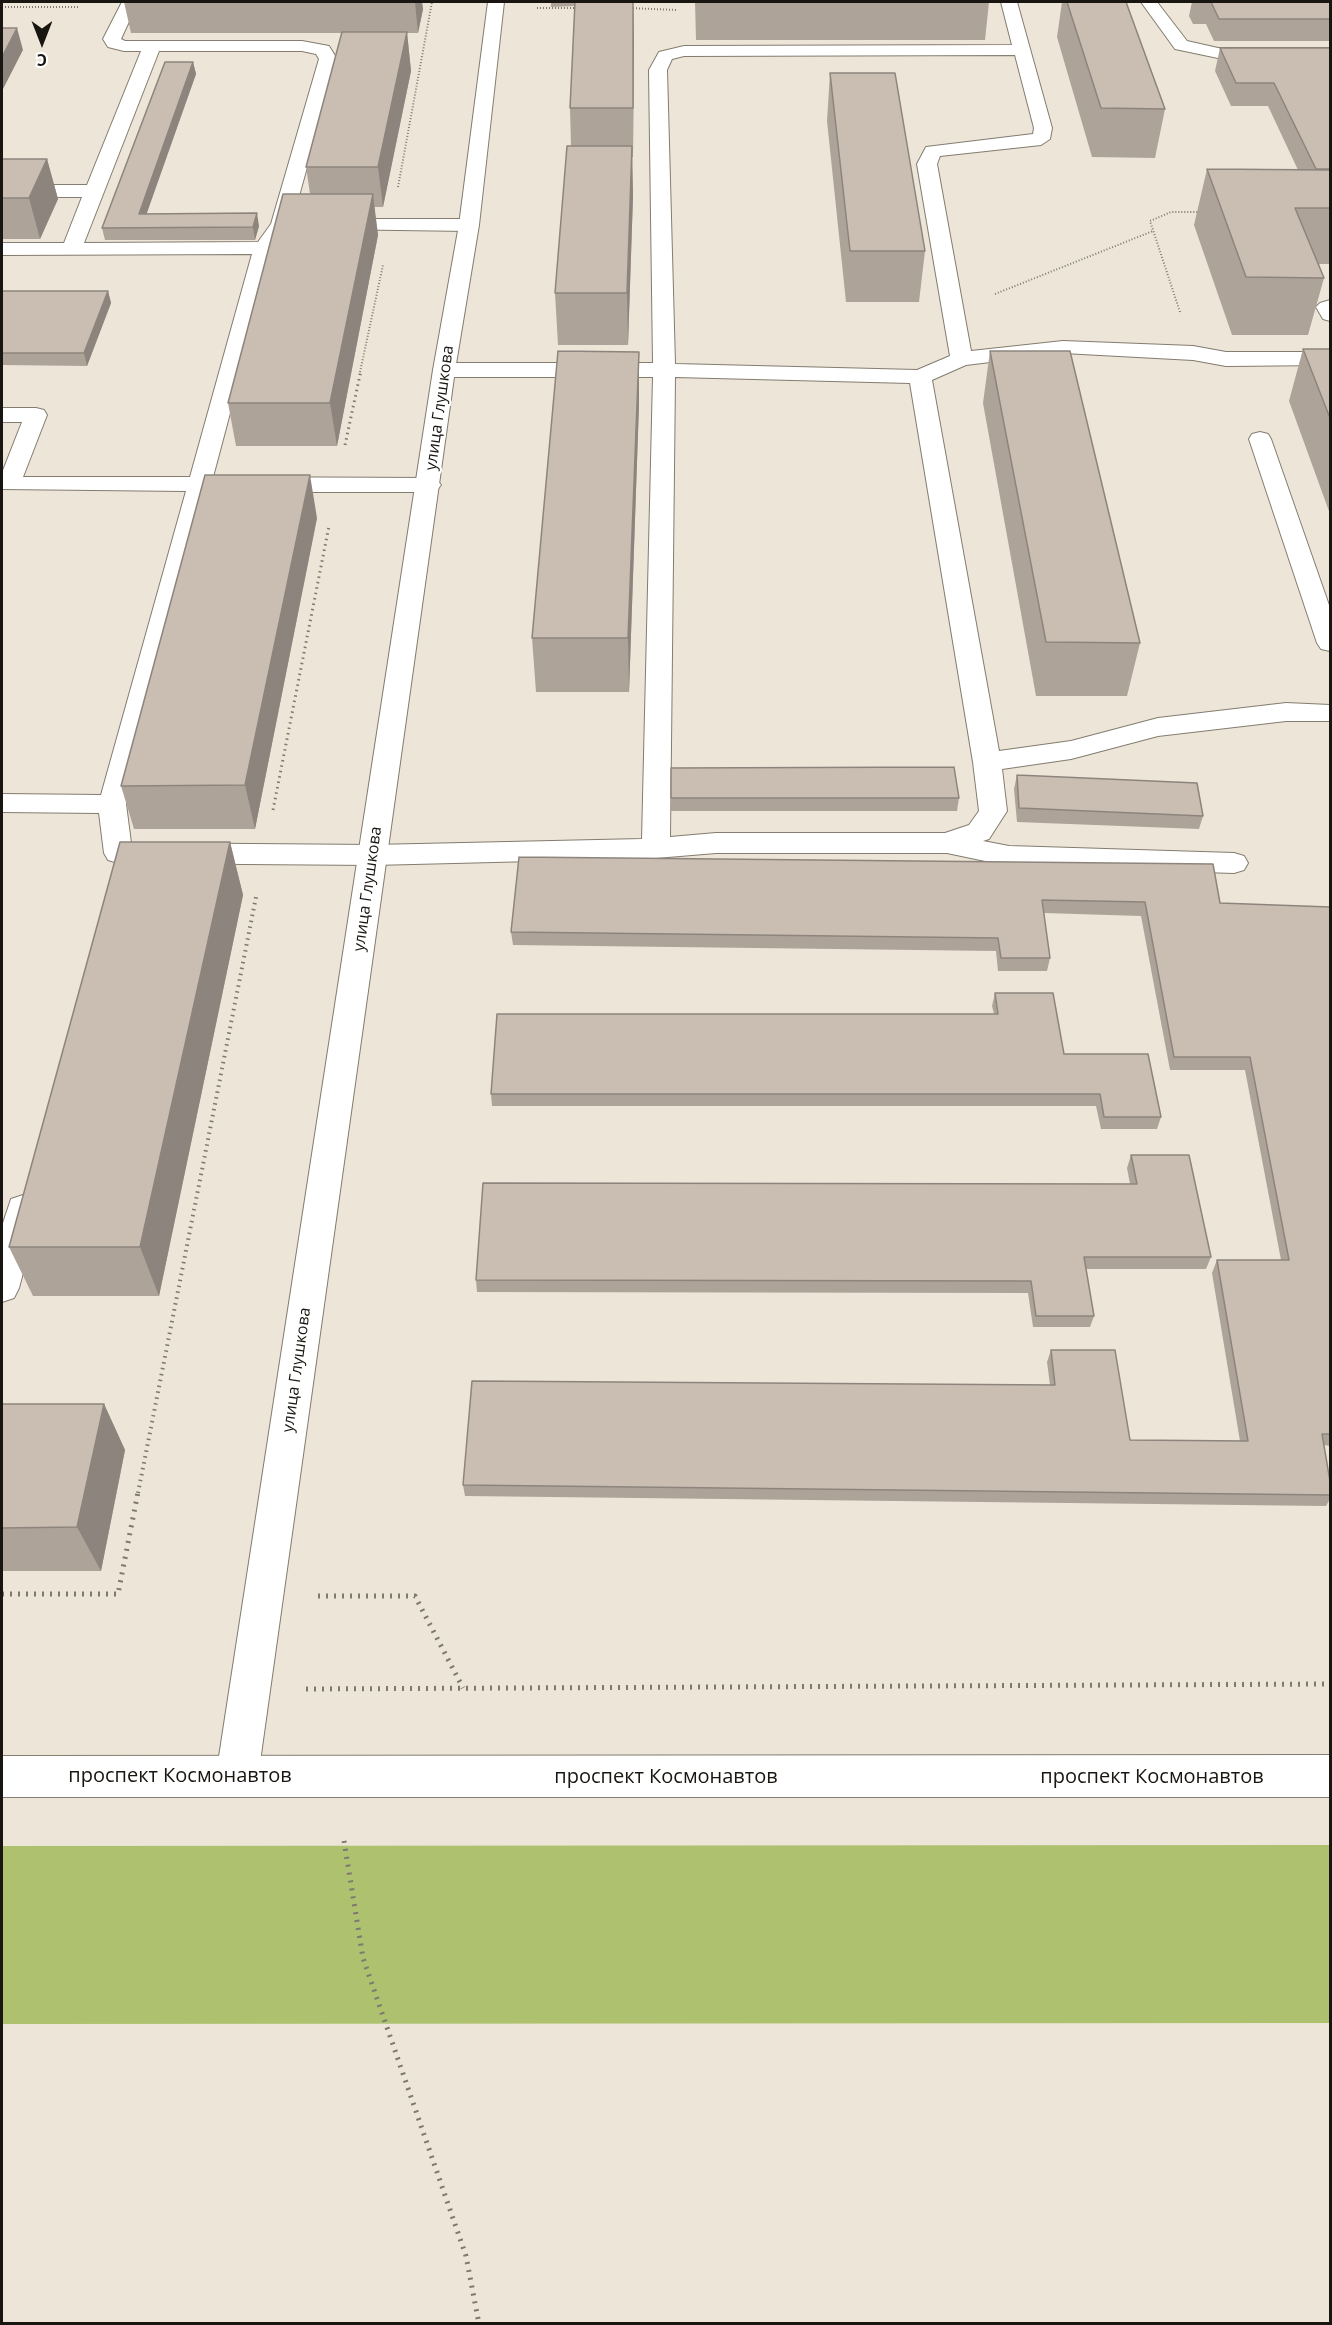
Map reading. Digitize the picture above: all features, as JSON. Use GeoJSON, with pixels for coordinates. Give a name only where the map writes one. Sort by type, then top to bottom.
{"type":"FeatureCollection","features":[{"type":"Feature","properties":{"kind":"street"},"geometry":{"type":"LineString","coordinates":[[129,2],[112,39],[114,43],[124,46],[302,46],[323,50],[328,59],[281,225],[264,248],[112,804],[115,865],[265,854],[373,855],[656,848],[716,843],[947,843],[1009,856],[1234,862]]}},
{"type":"Feature","properties":{"kind":"street","name":"улица Глушкова"},"geometry":{"type":"LineString","coordinates":[[237,1776],[429,485],[444,370],[469,225],[496,2]]}},
{"type":"Feature","properties":{"kind":"street"},"geometry":{"type":"LineString","coordinates":[[961,359],[927,164],[933,151],[1041,139],[1043,128],[1009,2]]}},
{"type":"Feature","properties":{"kind":"street"},"geometry":{"type":"LineString","coordinates":[[1149,2],[1181,45],[1218,53],[1330,53]]}},
{"type":"Feature","properties":{"kind":"street"},"geometry":{"type":"LineString","coordinates":[[71,250],[92,191],[152,46]]}},
{"type":"Feature","properties":{"kind":"street"},"geometry":{"type":"LineString","coordinates":[[656,848],[664,370],[658,70],[665,56],[684,51],[1021,50]]}},
{"type":"Feature","properties":{"kind":"street"},"geometry":{"type":"LineString","coordinates":[[2,192],[92,191]]}},
{"type":"Feature","properties":{"kind":"street"},"geometry":{"type":"LineString","coordinates":[[281,225],[469,225]]}},
{"type":"Feature","properties":{"kind":"street"},"geometry":{"type":"LineString","coordinates":[[2,249],[264,248]]}},
{"type":"Feature","properties":{"kind":"street"},"geometry":{"type":"LineString","coordinates":[[1330,306],[1327,307],[1330,315]]}},
{"type":"Feature","properties":{"kind":"street"},"geometry":{"type":"LineString","coordinates":[[444,370],[664,370],[921,377],[961,359],[1063,347],[1193,353],[1226,359],[1330,359]]}},
{"type":"Feature","properties":{"kind":"street"},"geometry":{"type":"LineString","coordinates":[[921,377],[987,762],[993,811],[978,832],[947,843]]}},
{"type":"Feature","properties":{"kind":"street"},"geometry":{"type":"LineString","coordinates":[[2,415],[36,415],[5,493],[201,485],[429,485]]}},
{"type":"Feature","properties":{"kind":"street"},"geometry":{"type":"LineString","coordinates":[[1260,439],[1330,643]]}},
{"type":"Feature","properties":{"kind":"street"},"geometry":{"type":"LineString","coordinates":[[987,762],[1071,750],[1158,727],[1286,712],[1330,713]]}},
{"type":"Feature","properties":{"kind":"street"},"geometry":{"type":"LineString","coordinates":[[2,803],[112,804]]}},
{"type":"Feature","properties":{"kind":"street"},"geometry":{"type":"LineString","coordinates":[[2,1288],[29,1185]]}},
{"type":"Feature","properties":{"kind":"street","name":"проспект Космонавтов"},"geometry":{"type":"LineString","coordinates":[[2,1776],[1330,1776]]}},
{"type":"Feature","properties":{"kind":"path"},"geometry":{"type":"LineString","coordinates":[[2,1594],[118,1594],[337,485],[391,225],[432,2]]}},
{"type":"Feature","properties":{"kind":"path"},"geometry":{"type":"LineString","coordinates":[[542,2],[542,8]]}},
{"type":"Feature","properties":{"kind":"path"},"geometry":{"type":"LineString","coordinates":[[1193,353],[1150,221],[1171,212],[1205,212]]}},
{"type":"Feature","properties":{"kind":"path"},"geometry":{"type":"LineString","coordinates":[[316,1607],[317,1596],[415,1596],[463,1688]]}},
{"type":"Feature","properties":{"kind":"path"},"geometry":{"type":"LineString","coordinates":[[307,1677],[306,1689],[1330,1684]]}},
{"type":"Feature","properties":{"kind":"path"},"geometry":{"type":"LineString","coordinates":[[344,1841],[363,1958],[466,2256],[479,2324]]}},
{"type":"Feature","properties":{"kind":"green space"},"geometry":{"type":"Polygon","coordinates":[[[1330,1845],[1330,2023],[2,2024],[2,1846],[1330,1845]]]}},
{"type":"Feature","properties":{"kind":"building"},"geometry":{"type":"Polygon","coordinates":[[[575,2],[633,2],[633,108],[570,108],[575,2]]]}},
{"type":"Feature","properties":{"kind":"building"},"geometry":{"type":"Polygon","coordinates":[[[1067,2],[1126,2],[1165,109],[1101,108],[1067,2]]]}},
{"type":"Feature","properties":{"kind":"building"},"geometry":{"type":"Polygon","coordinates":[[[1211,2],[1330,2],[1330,19],[1219,19],[1211,2]]]}},
{"type":"Feature","properties":{"kind":"building"},"geometry":{"type":"Polygon","coordinates":[[[2,28],[17,28],[2,57],[2,28]]]}},
{"type":"Feature","properties":{"kind":"building"},"geometry":{"type":"Polygon","coordinates":[[[342,32],[407,32],[378,167],[306,167],[342,32]]]}},
{"type":"Feature","properties":{"kind":"building"},"geometry":{"type":"Polygon","coordinates":[[[1220,48],[1330,48],[1330,169],[1316,169],[1274,83],[1236,83],[1220,48]]]}},
{"type":"Feature","properties":{"kind":"building"},"geometry":{"type":"Polygon","coordinates":[[[165,62],[193,62],[139,214],[257,213],[253,227],[102,228],[165,62]]]}},
{"type":"Feature","properties":{"kind":"building"},"geometry":{"type":"Polygon","coordinates":[[[830,73],[895,73],[925,251],[850,251],[830,73]]]}},
{"type":"Feature","properties":{"kind":"building"},"geometry":{"type":"Polygon","coordinates":[[[567,146],[632,146],[627,293],[555,293],[567,146]]]}},
{"type":"Feature","properties":{"kind":"building"},"geometry":{"type":"Polygon","coordinates":[[[2,159],[47,159],[29,198],[2,198],[2,159]]]}},
{"type":"Feature","properties":{"kind":"building"},"geometry":{"type":"Polygon","coordinates":[[[1207,169],[1330,170],[1330,208],[1295,208],[1324,278],[1246,277],[1207,169]]]}},
{"type":"Feature","properties":{"kind":"building"},"geometry":{"type":"Polygon","coordinates":[[[283,194],[373,194],[330,403],[228,403],[283,194]]]}},
{"type":"Feature","properties":{"kind":"building"},"geometry":{"type":"Polygon","coordinates":[[[2,291],[108,291],[84,353],[2,353],[2,291]]]}},
{"type":"Feature","properties":{"kind":"building"},"geometry":{"type":"Polygon","coordinates":[[[1303,349],[1330,349],[1330,418],[1303,349]]]}},
{"type":"Feature","properties":{"kind":"building"},"geometry":{"type":"Polygon","coordinates":[[[558,351],[639,352],[628,638],[532,638],[558,351]]]}},
{"type":"Feature","properties":{"kind":"building"},"geometry":{"type":"Polygon","coordinates":[[[990,351],[1070,351],[1140,643],[1046,642],[990,351]]]}},
{"type":"Feature","properties":{"kind":"building"},"geometry":{"type":"Polygon","coordinates":[[[205,475],[310,475],[245,785],[121,786],[205,475]]]}},
{"type":"Feature","properties":{"kind":"building"},"geometry":{"type":"Polygon","coordinates":[[[954,767],[959,798],[671,798],[671,768],[954,767]]]}},
{"type":"Feature","properties":{"kind":"building"},"geometry":{"type":"Polygon","coordinates":[[[1017,775],[1197,783],[1203,816],[1019,808],[1017,775]]]}},
{"type":"Feature","properties":{"kind":"building"},"geometry":{"type":"Polygon","coordinates":[[[120,842],[230,842],[140,1247],[9,1247],[120,842]]]}},
{"type":"Feature","properties":{"kind":"building"},"geometry":{"type":"Polygon","coordinates":[[[519,857],[1213,864],[1220,903],[1330,907],[1330,1434],[1322,1434],[1330,1481],[1330,1495],[463,1485],[472,1381],[1055,1385],[1051,1350],[1115,1350],[1130,1440],[1248,1441],[1217,1260],[1289,1260],[1250,1057],[1174,1057],[1145,902],[1042,900],[1050,958],[1001,958],[998,938],[511,932],[519,857]]]}},
{"type":"Feature","properties":{"kind":"building"},"geometry":{"type":"Polygon","coordinates":[[[995,993],[1053,993],[1064,1054],[1148,1054],[1161,1117],[1104,1117],[1100,1094],[491,1094],[497,1014],[998,1014],[995,993]]]}},
{"type":"Feature","properties":{"kind":"building"},"geometry":{"type":"Polygon","coordinates":[[[1131,1155],[1189,1155],[1211,1257],[1084,1257],[1094,1316],[1036,1316],[1031,1281],[476,1280],[483,1183],[1137,1184],[1131,1155]]]}},
{"type":"Feature","properties":{"kind":"building"},"geometry":{"type":"Polygon","coordinates":[[[2,1404],[104,1404],[77,1527],[2,1528],[2,1404]]]}}]}
